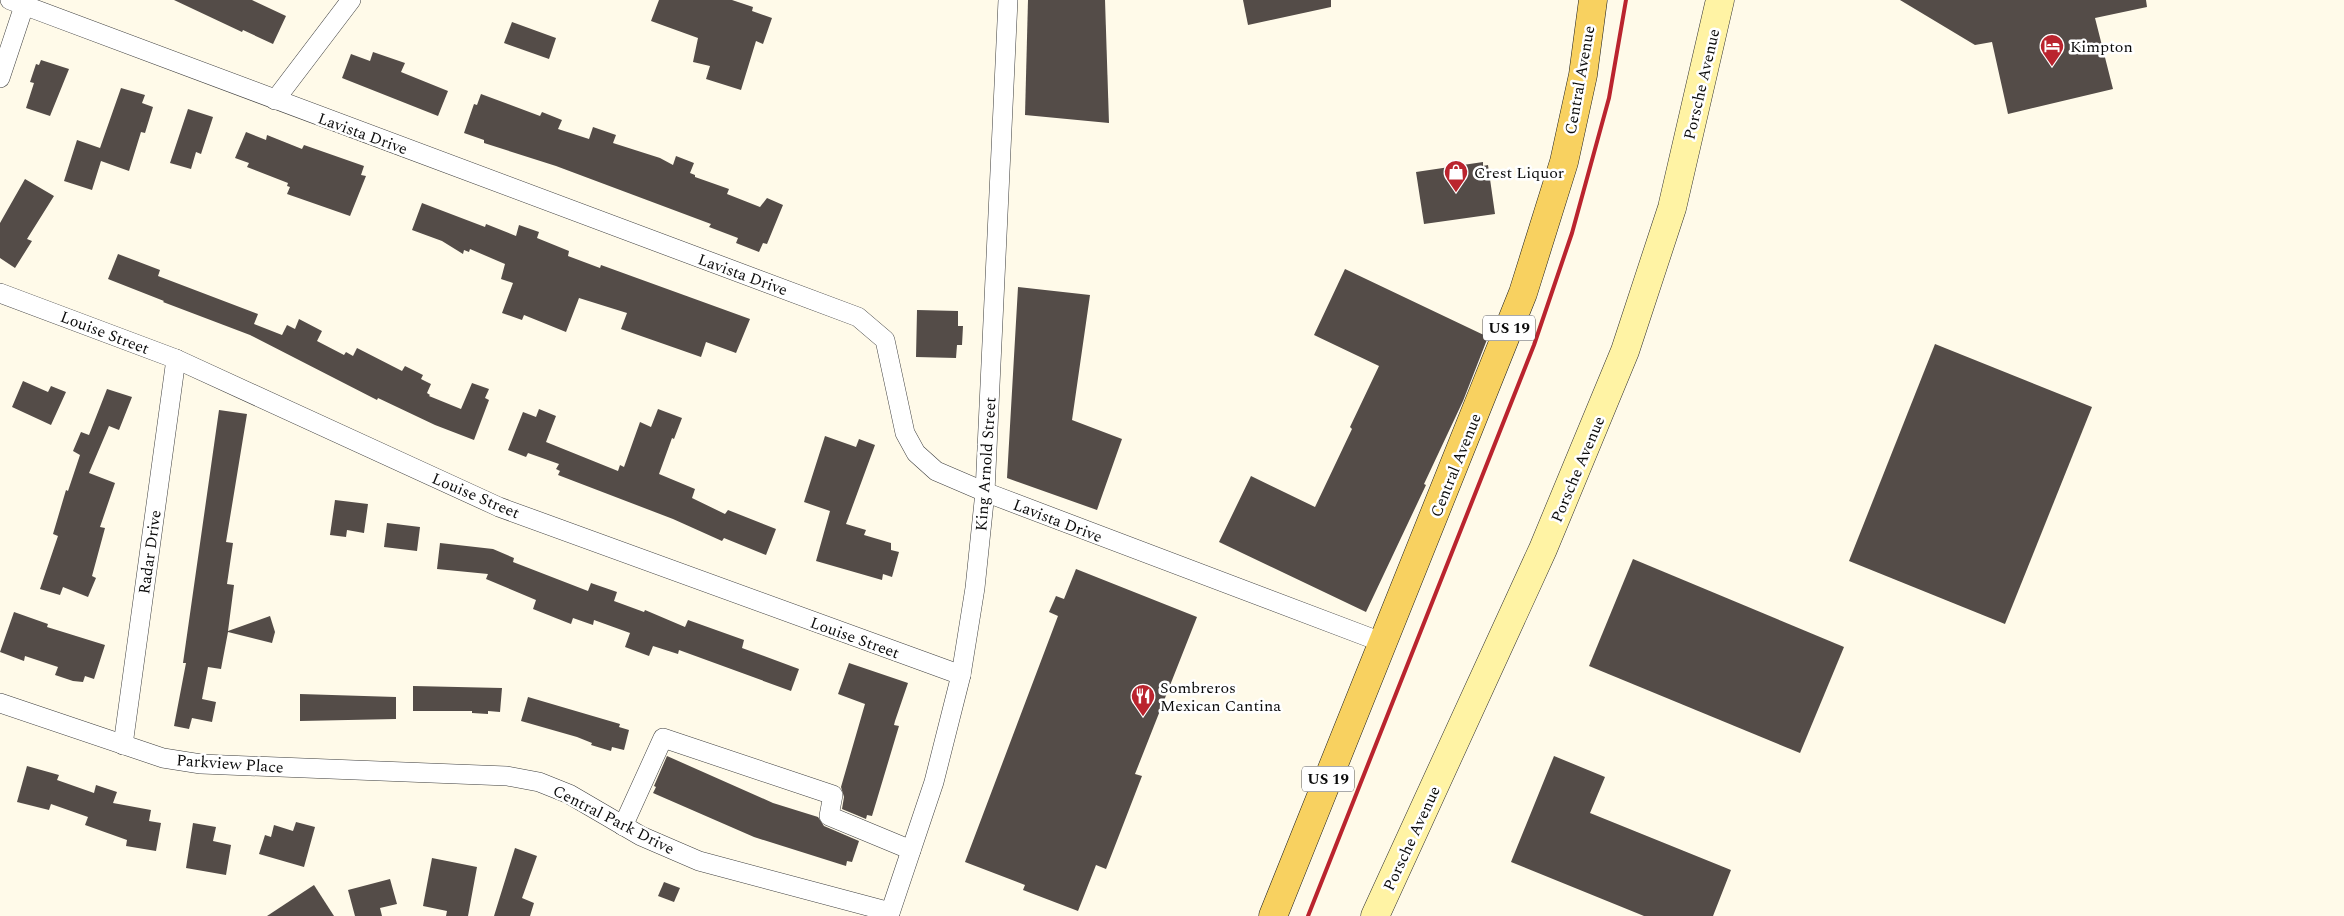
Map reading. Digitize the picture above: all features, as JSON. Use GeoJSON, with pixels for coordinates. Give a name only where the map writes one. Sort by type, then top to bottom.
{"type":"FeatureCollection","features":[{"type":"Feature","properties":{"kind":"main road","name":"Central Avenue"},"geometry":{"type":"LineString","coordinates":[[1273,916],[1523,293],[1564,162],[1582,75],[1593,0]]}},
{"type":"Feature","properties":{"kind":"street"},"geometry":{"type":"LineString","coordinates":[[276,100],[351,0]]}},
{"type":"Feature","properties":{"kind":"street","name":"King Arnold Street"},"geometry":{"type":"LineString","coordinates":[[890,914],[934,782],[961,675],[975,588],[985,492],[1008,0]]}},
{"type":"Feature","properties":{"kind":"street","name":"Porsche Avenue"},"geometry":{"type":"LineString","coordinates":[[1375,916],[1543,548],[1626,352],[1672,208],[1720,0]]}},
{"type":"Feature","properties":{"kind":"street"},"geometry":{"type":"LineString","coordinates":[[0,78],[17,3]]}},
{"type":"Feature","properties":{"kind":"street","name":"Lavista Drive"},"geometry":{"type":"LineString","coordinates":[[17,3],[858,317],[885,340],[905,433],[916,453],[936,472],[1384,643]]}},
{"type":"Feature","properties":{"kind":"street","name":"Louise Street"},"geometry":{"type":"LineString","coordinates":[[0,293],[176,359],[499,507],[961,675]]}},
{"type":"Feature","properties":{"kind":"street","name":"Radar Drive"},"geometry":{"type":"LineString","coordinates":[[123,745],[176,359]]}},
{"type":"Feature","properties":{"kind":"street","name":"Parkview Place"},"geometry":{"type":"LineString","coordinates":[[0,703],[163,758],[201,764],[494,776]]}},
{"type":"Feature","properties":{"kind":"street"},"geometry":{"type":"LineString","coordinates":[[623,826],[663,738],[833,795],[829,816],[911,850]]}},
{"type":"Feature","properties":{"kind":"street","name":"Central Park Drive"},"geometry":{"type":"LineString","coordinates":[[494,776],[539,782],[569,794],[642,836],[699,861],[890,914]]}},
{"type":"Feature","properties":{"kind":"building"},"geometry":{"type":"Polygon","coordinates":[[[174,0],[252,0],[286,16],[273,44],[243,30],[242,32],[174,0]]]}},
{"type":"Feature","properties":{"kind":"building"},"geometry":{"type":"Polygon","coordinates":[[[659,0],[732,0],[753,7],[752,11],[772,18],[763,44],[756,41],[741,90],[706,79],[710,66],[693,62],[698,38],[651,21],[659,0]]]}},
{"type":"Feature","properties":{"kind":"building"},"geometry":{"type":"Polygon","coordinates":[[[1028,0],[1105,0],[1109,123],[1025,115],[1028,0]]]}},
{"type":"Feature","properties":{"kind":"building"},"geometry":{"type":"Polygon","coordinates":[[[1243,0],[1331,0],[1331,7],[1248,25],[1243,0]]]}},
{"type":"Feature","properties":{"kind":"building","name":"Kimpton"},"geometry":{"type":"Polygon","coordinates":[[[1900,0],[2146,0],[2147,7],[2095,18],[2113,89],[2008,114],[1992,42],[1975,45],[1900,0]]]}},
{"type":"Feature","properties":{"kind":"building"},"geometry":{"type":"Polygon","coordinates":[[[512,22],[556,38],[549,59],[504,43],[512,22]]]}},
{"type":"Feature","properties":{"kind":"building"},"geometry":{"type":"Polygon","coordinates":[[[373,52],[405,63],[401,72],[448,91],[438,116],[342,78],[351,54],[370,61],[373,52]]]}},
{"type":"Feature","properties":{"kind":"building"},"geometry":{"type":"Polygon","coordinates":[[[41,60],[69,69],[50,116],[26,108],[34,83],[30,82],[36,64],[39,65],[41,60]]]}},
{"type":"Feature","properties":{"kind":"building"},"geometry":{"type":"Polygon","coordinates":[[[121,88],[145,95],[142,103],[153,107],[145,133],[141,132],[129,171],[101,161],[92,190],[64,181],[77,140],[100,148],[121,88]]]}},
{"type":"Feature","properties":{"kind":"building"},"geometry":{"type":"Polygon","coordinates":[[[481,94],[540,116],[542,112],[562,120],[558,129],[589,139],[593,127],[616,135],[613,143],[660,158],[673,165],[676,156],[694,163],[690,173],[695,175],[695,177],[729,189],[727,194],[760,207],[767,198],[783,205],[767,244],[763,243],[759,252],[736,243],[738,238],[709,227],[711,224],[556,166],[484,143],[484,140],[464,133],[474,104],[477,105],[481,94]]]}},
{"type":"Feature","properties":{"kind":"building"},"geometry":{"type":"Polygon","coordinates":[[[188,109],[213,117],[201,154],[196,152],[191,169],[170,163],[188,109]]]}},
{"type":"Feature","properties":{"kind":"building"},"geometry":{"type":"Polygon","coordinates":[[[246,132],[266,140],[267,135],[302,149],[304,145],[364,166],[361,175],[366,176],[350,216],[287,194],[290,187],[287,186],[288,183],[247,167],[249,163],[235,158],[246,132]]]}},
{"type":"Feature","properties":{"kind":"building","name":"Crest Liquor"},"geometry":{"type":"Polygon","coordinates":[[[1483,162],[1483,166],[1488,165],[1495,214],[1424,224],[1416,172],[1483,162]]]}},
{"type":"Feature","properties":{"kind":"building"},"geometry":{"type":"Polygon","coordinates":[[[25,179],[54,196],[27,239],[32,241],[15,268],[0,258],[0,223],[25,179]]]}},
{"type":"Feature","properties":{"kind":"building"},"geometry":{"type":"Polygon","coordinates":[[[422,203],[485,227],[486,224],[516,236],[519,225],[539,232],[537,238],[569,251],[568,256],[600,268],[601,265],[750,319],[736,353],[706,342],[701,357],[621,329],[627,313],[579,298],[566,332],[524,315],[522,320],[502,313],[513,283],[501,279],[505,264],[470,249],[469,252],[464,250],[463,254],[442,241],[412,230],[422,203]]]}},
{"type":"Feature","properties":{"kind":"building"},"geometry":{"type":"Polygon","coordinates":[[[118,254],[160,270],[158,276],[258,314],[254,324],[282,335],[287,325],[295,329],[299,319],[322,331],[317,341],[344,355],[346,352],[353,356],[357,348],[402,371],[405,366],[423,375],[421,379],[431,384],[427,393],[429,396],[461,409],[472,383],[489,389],[485,398],[489,400],[474,440],[435,425],[378,398],[377,400],[250,335],[108,279],[118,254]]]}},
{"type":"Feature","properties":{"kind":"building"},"geometry":{"type":"Polygon","coordinates":[[[1345,269],[1488,337],[1463,401],[1424,484],[1426,485],[1366,612],[1219,542],[1251,476],[1315,507],[1352,429],[1350,427],[1379,366],[1314,335],[1345,269]]]}},
{"type":"Feature","properties":{"kind":"building"},"geometry":{"type":"Polygon","coordinates":[[[1018,287],[1090,295],[1072,420],[1122,439],[1097,510],[1007,478],[1018,287]]]}},
{"type":"Feature","properties":{"kind":"building"},"geometry":{"type":"Polygon","coordinates":[[[917,310],[958,311],[958,326],[963,326],[962,345],[957,345],[956,358],[916,357],[917,310]]]}},
{"type":"Feature","properties":{"kind":"building"},"geometry":{"type":"Polygon","coordinates":[[[1935,344],[2092,407],[2005,624],[1849,561],[1935,344]]]}},
{"type":"Feature","properties":{"kind":"building"},"geometry":{"type":"Polygon","coordinates":[[[23,381],[48,392],[51,386],[66,392],[51,425],[12,407],[23,381]]]}},
{"type":"Feature","properties":{"kind":"building"},"geometry":{"type":"Polygon","coordinates":[[[107,389],[132,397],[119,430],[109,426],[89,473],[115,483],[100,527],[105,528],[92,576],[96,578],[88,597],[63,587],[60,595],[40,589],[58,536],[53,534],[66,490],[68,491],[80,455],[73,451],[81,432],[89,435],[107,389]]]}},
{"type":"Feature","properties":{"kind":"building"},"geometry":{"type":"Polygon","coordinates":[[[539,409],[556,416],[546,442],[618,471],[620,465],[624,467],[640,422],[651,427],[658,409],[682,418],[674,439],[672,438],[659,474],[695,489],[692,498],[725,514],[728,510],[776,529],[766,555],[724,538],[722,541],[673,519],[558,475],[560,471],[556,469],[559,464],[528,453],[526,457],[508,450],[523,412],[536,417],[539,409]]]}},
{"type":"Feature","properties":{"kind":"building"},"geometry":{"type":"Polygon","coordinates":[[[219,410],[247,414],[226,542],[233,543],[227,584],[234,585],[228,631],[270,616],[275,632],[272,643],[228,632],[221,669],[208,667],[202,699],[216,702],[212,722],[192,718],[189,729],[174,726],[186,663],[183,663],[219,410]]]}},
{"type":"Feature","properties":{"kind":"building"},"geometry":{"type":"Polygon","coordinates":[[[825,436],[856,447],[859,439],[875,445],[846,524],[866,530],[864,535],[891,543],[891,550],[899,552],[892,577],[883,574],[882,580],[816,561],[830,511],[804,502],[825,436]]]}},
{"type":"Feature","properties":{"kind":"building"},"geometry":{"type":"Polygon","coordinates":[[[335,500],[368,504],[364,533],[347,530],[346,537],[330,535],[335,500]]]}},
{"type":"Feature","properties":{"kind":"building"},"geometry":{"type":"Polygon","coordinates":[[[387,523],[420,527],[417,551],[384,547],[387,523]]]}},
{"type":"Feature","properties":{"kind":"building"},"geometry":{"type":"Polygon","coordinates":[[[440,543],[493,549],[514,558],[513,562],[588,591],[591,583],[617,592],[614,601],[644,612],[645,610],[685,627],[688,620],[744,640],[742,648],[799,669],[791,691],[679,650],[678,654],[653,646],[649,656],[625,647],[630,633],[594,620],[593,625],[573,618],[571,624],[533,609],[536,600],[486,579],[488,574],[437,569],[440,543]]]}},
{"type":"Feature","properties":{"kind":"building"},"geometry":{"type":"Polygon","coordinates":[[[1633,559],[1844,647],[1800,753],[1589,666],[1633,559]]]}},
{"type":"Feature","properties":{"kind":"building"},"geometry":{"type":"Polygon","coordinates":[[[1076,569],[1197,617],[1135,774],[1142,776],[1106,869],[1096,865],[1078,911],[1023,890],[1025,885],[965,862],[1058,616],[1049,612],[1056,596],[1064,599],[1076,569]]]}},
{"type":"Feature","properties":{"kind":"building"},"geometry":{"type":"Polygon","coordinates":[[[14,612],[48,624],[47,627],[105,645],[94,679],[85,676],[83,682],[73,681],[55,675],[58,667],[25,656],[24,661],[0,652],[14,612]]]}},
{"type":"Feature","properties":{"kind":"building"},"geometry":{"type":"Polygon","coordinates":[[[849,663],[908,683],[895,721],[894,725],[899,726],[872,816],[867,815],[866,819],[842,809],[844,797],[841,787],[865,704],[838,694],[849,663]]]}},
{"type":"Feature","properties":{"kind":"building"},"geometry":{"type":"Polygon","coordinates":[[[413,686],[502,688],[500,712],[488,711],[488,714],[472,713],[472,711],[413,711],[413,686]]]}},
{"type":"Feature","properties":{"kind":"building"},"geometry":{"type":"Polygon","coordinates":[[[300,694],[396,697],[396,719],[300,721],[300,694]]]}},
{"type":"Feature","properties":{"kind":"building"},"geometry":{"type":"Polygon","coordinates":[[[528,697],[620,724],[619,727],[629,730],[624,750],[612,747],[611,751],[591,745],[592,743],[577,737],[521,721],[528,697]]]}},
{"type":"Feature","properties":{"kind":"building"},"geometry":{"type":"Polygon","coordinates":[[[667,756],[773,803],[818,817],[824,826],[859,841],[852,862],[847,861],[846,866],[754,837],[653,793],[656,787],[654,786],[667,756]]]}},
{"type":"Feature","properties":{"kind":"building"},"geometry":{"type":"Polygon","coordinates":[[[1554,756],[1605,777],[1590,813],[1731,870],[1713,916],[1644,916],[1511,862],[1554,756]]]}},
{"type":"Feature","properties":{"kind":"building"},"geometry":{"type":"Polygon","coordinates":[[[27,766],[59,775],[57,780],[94,793],[96,785],[117,792],[113,803],[151,810],[149,821],[161,823],[156,851],[126,846],[127,840],[85,825],[88,817],[51,804],[49,810],[17,802],[27,766]]]}},
{"type":"Feature","properties":{"kind":"building"},"geometry":{"type":"Polygon","coordinates":[[[296,822],[315,827],[304,867],[259,854],[265,835],[271,837],[274,825],[293,831],[296,822]]]}},
{"type":"Feature","properties":{"kind":"building"},"geometry":{"type":"Polygon","coordinates":[[[193,823],[216,827],[213,841],[231,845],[226,875],[186,868],[193,823]]]}},
{"type":"Feature","properties":{"kind":"building"},"geometry":{"type":"Polygon","coordinates":[[[515,848],[537,856],[522,898],[534,903],[530,916],[494,916],[515,848]]]}},
{"type":"Feature","properties":{"kind":"building"},"geometry":{"type":"Polygon","coordinates":[[[432,858],[477,867],[468,916],[446,916],[447,911],[423,906],[432,858]]]}},
{"type":"Feature","properties":{"kind":"building"},"geometry":{"type":"Polygon","coordinates":[[[390,879],[397,904],[380,908],[382,916],[355,916],[348,890],[390,879]]]}},
{"type":"Feature","properties":{"kind":"building"},"geometry":{"type":"Polygon","coordinates":[[[664,882],[680,888],[674,902],[658,896],[664,882]]]}},
{"type":"Feature","properties":{"kind":"building"},"geometry":{"type":"Polygon","coordinates":[[[314,885],[334,916],[267,916],[314,885]]]}},
{"type":"Feature","properties":{"kind":"railway"},"geometry":{"type":"LineString","coordinates":[[1308,916],[1534,345],[1572,233],[1609,98],[1626,0]]}},
{"type":"Feature","properties":{"kind":"place","name":"Kimpton"},"geometry":{"type":"Point","coordinates":[2052,67]}},
{"type":"Feature","properties":{"kind":"place","name":"Crest Liquor"},"geometry":{"type":"Point","coordinates":[1456,193]}},
{"type":"Feature","properties":{"kind":"place","name":"Sombreros Mexican Cantina"},"geometry":{"type":"Point","coordinates":[1143,717]}}]}
